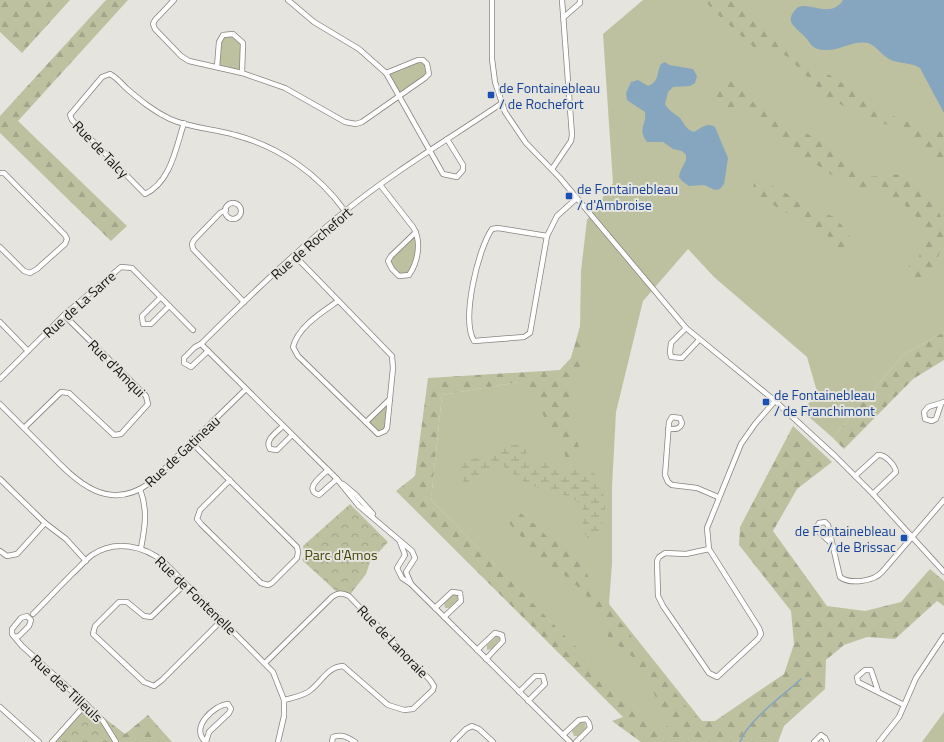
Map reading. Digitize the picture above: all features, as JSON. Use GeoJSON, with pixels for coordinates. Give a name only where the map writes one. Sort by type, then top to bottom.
{"type":"FeatureCollection","features":[{"type":"Feature","properties":{"kind":"street"},"geometry":{"type":"LineString","coordinates":[[174,0],[153,24],[155,29],[181,56],[189,60],[242,73],[284,88],[350,124],[362,122],[429,74],[427,64],[424,60],[418,60],[386,73]]}},
{"type":"Feature","properties":{"kind":"street"},"geometry":{"type":"LineString","coordinates":[[288,0],[314,22],[359,49],[386,73],[443,174],[457,177],[464,170],[463,164],[447,139]]}},
{"type":"Feature","properties":{"kind":"street"},"geometry":{"type":"LineString","coordinates":[[492,0],[492,71],[502,103],[510,122],[526,143],[552,169],[686,328],[775,401],[855,476],[944,572]]}},
{"type":"Feature","properties":{"kind":"street"},"geometry":{"type":"LineString","coordinates":[[552,169],[571,141],[572,135],[562,0]]}},
{"type":"Feature","properties":{"kind":"street"},"geometry":{"type":"LineString","coordinates":[[564,17],[580,3],[580,0]]}},
{"type":"Feature","properties":{"kind":"street"},"geometry":{"type":"LineString","coordinates":[[217,67],[219,42],[224,36],[232,34],[243,43],[242,73]]}},
{"type":"Feature","properties":{"kind":"street","name":"Rue de Talcy"},"geometry":{"type":"LineString","coordinates":[[184,123],[169,168],[157,187],[145,194],[72,120],[70,115],[102,77],[110,74],[155,111],[173,120],[248,138],[289,158],[314,175],[345,212]]}},
{"type":"Feature","properties":{"kind":"street","name":"Rue de Rochefort"},"geometry":{"type":"LineString","coordinates":[[208,351],[192,367],[188,368],[185,365],[184,358],[195,347],[201,344],[294,255],[345,212],[429,151],[502,103]]}},
{"type":"Feature","properties":{"kind":"street"},"geometry":{"type":"LineString","coordinates":[[0,173],[4,173],[65,235],[67,239],[65,244],[37,269],[30,273],[24,271],[0,247]]}},
{"type":"Feature","properties":{"kind":"street"},"geometry":{"type":"LineString","coordinates":[[381,186],[416,232],[418,247],[413,269],[409,275],[399,276],[388,261],[391,256],[416,232]]}},
{"type":"Feature","properties":{"kind":"street"},"geometry":{"type":"LineString","coordinates":[[547,236],[498,228],[492,229],[488,234],[475,271],[471,292],[470,326],[471,335],[474,341],[524,337],[530,333],[547,236],[557,216],[577,198]]}},
{"type":"Feature","properties":{"kind":"street"},"geometry":{"type":"LineString","coordinates":[[226,210],[199,234],[192,244],[193,249],[244,302]]}},
{"type":"Feature","properties":{"kind":"street"},"geometry":{"type":"LineString","coordinates":[[294,255],[338,300],[392,356],[387,428],[385,431],[378,434],[298,356],[293,348],[296,337],[315,318],[338,300]]}},
{"type":"Feature","properties":{"kind":"street","name":"Rue de La Sarre"},"geometry":{"type":"LineString","coordinates":[[0,379],[64,315],[121,267],[132,268],[193,330]]}},
{"type":"Feature","properties":{"kind":"street"},"geometry":{"type":"LineString","coordinates":[[160,298],[142,316],[143,324],[151,324],[169,306]]}},
{"type":"Feature","properties":{"kind":"street","name":"Rue d'Amqui"},"geometry":{"type":"LineString","coordinates":[[24,428],[61,392],[69,393],[114,435],[121,434],[148,404],[146,396],[64,315]]}},
{"type":"Feature","properties":{"kind":"street"},"geometry":{"type":"LineString","coordinates":[[0,322],[28,350]]}},
{"type":"Feature","properties":{"kind":"street"},"geometry":{"type":"LineString","coordinates":[[686,328],[671,342],[670,354],[672,358],[678,359],[683,357],[699,340]]}},
{"type":"Feature","properties":{"kind":"street"},"geometry":{"type":"LineString","coordinates":[[201,344],[336,479],[356,495],[400,542],[409,548],[414,555],[414,560],[406,570],[411,584]]}},
{"type":"Feature","properties":{"kind":"street","name":"Rue de Gatineau"},"geometry":{"type":"LineString","coordinates":[[0,404],[70,474],[88,488],[99,493],[112,495],[125,494],[140,489],[157,478],[246,389]]}},
{"type":"Feature","properties":{"kind":"street"},"geometry":{"type":"LineString","coordinates":[[366,422],[390,399]]}},
{"type":"Feature","properties":{"kind":"street"},"geometry":{"type":"LineString","coordinates":[[709,549],[686,554],[665,553],[659,557],[657,561],[658,596],[662,606],[706,669],[711,674],[717,676],[758,639],[761,634],[759,628],[709,549],[707,525],[744,439],[775,401]]}},
{"type":"Feature","properties":{"kind":"street"},"geometry":{"type":"LineString","coordinates":[[283,426],[269,441],[268,445],[270,449],[277,450],[292,435]]}},
{"type":"Feature","properties":{"kind":"street"},"geometry":{"type":"LineString","coordinates":[[668,429],[665,474],[668,482],[672,485],[697,488],[718,497]]}},
{"type":"Feature","properties":{"kind":"street"},"geometry":{"type":"LineString","coordinates":[[192,443],[230,480],[297,546],[297,558],[272,583],[268,585],[261,583],[197,519],[200,510],[230,480]]}},
{"type":"Feature","properties":{"kind":"street"},"geometry":{"type":"LineString","coordinates":[[855,476],[878,455],[885,456],[895,468],[896,472],[873,494]]}},
{"type":"Feature","properties":{"kind":"street"},"geometry":{"type":"LineString","coordinates":[[328,470],[313,485],[314,492],[321,495],[336,479]]}},
{"type":"Feature","properties":{"kind":"street"},"geometry":{"type":"LineString","coordinates":[[0,479],[45,523],[66,539],[86,560]]}},
{"type":"Feature","properties":{"kind":"street"},"geometry":{"type":"LineString","coordinates":[[140,489],[146,519],[141,548]]}},
{"type":"Feature","properties":{"kind":"street"},"geometry":{"type":"LineString","coordinates":[[831,543],[840,577],[846,580],[860,580],[880,575],[944,500]]}},
{"type":"Feature","properties":{"kind":"street"},"geometry":{"type":"LineString","coordinates":[[0,551],[7,556],[17,554],[45,523]]}},
{"type":"Feature","properties":{"kind":"street"},"geometry":{"type":"LineString","coordinates":[[400,542],[405,556],[397,566],[397,572],[402,578],[411,584],[570,742]]}},
{"type":"Feature","properties":{"kind":"street","name":"Rue de Fontenelle"},"geometry":{"type":"LineString","coordinates":[[33,614],[92,555],[109,548],[127,546],[141,548],[157,556],[273,672],[284,700],[284,716],[278,742]]}},
{"type":"Feature","properties":{"kind":"street"},"geometry":{"type":"LineString","coordinates":[[185,584],[151,617],[144,616],[127,602],[119,602],[94,626],[93,634],[144,682],[154,686],[162,680],[222,620]]}},
{"type":"Feature","properties":{"kind":"street"},"geometry":{"type":"LineString","coordinates":[[435,608],[452,592],[455,591],[460,593],[461,600],[444,617]]}},
{"type":"Feature","properties":{"kind":"street","name":"Rue de Lanoraie"},"geometry":{"type":"LineString","coordinates":[[265,663],[332,597],[338,593],[343,593],[349,596],[430,680],[434,686],[433,690],[413,709],[404,710],[388,704],[343,666],[337,666],[326,673],[309,691],[296,697],[284,700]]}},
{"type":"Feature","properties":{"kind":"street"},"geometry":{"type":"LineString","coordinates":[[26,616],[31,620],[29,626],[19,636],[15,637],[12,634],[12,629],[21,618],[26,616]]}},
{"type":"Feature","properties":{"kind":"street"},"geometry":{"type":"LineString","coordinates":[[477,650],[495,633],[502,635],[503,641],[486,659]]}},
{"type":"Feature","properties":{"kind":"street"},"geometry":{"type":"LineString","coordinates":[[879,742],[899,717],[916,678],[944,636]]}},
{"type":"Feature","properties":{"kind":"street","name":"Rue des Tilleuls"},"geometry":{"type":"LineString","coordinates":[[15,637],[22,646],[103,721],[116,742]]}},
{"type":"Feature","properties":{"kind":"street"},"geometry":{"type":"LineString","coordinates":[[878,691],[871,670],[865,670],[857,677],[857,682],[904,705]]}},
{"type":"Feature","properties":{"kind":"street"},"geometry":{"type":"LineString","coordinates":[[519,692],[535,676],[543,676],[545,681],[544,685],[528,701]]}},
{"type":"Feature","properties":{"kind":"street"},"geometry":{"type":"LineString","coordinates":[[52,742],[86,704]]}},
{"type":"Feature","properties":{"kind":"street"},"geometry":{"type":"LineString","coordinates":[[221,704],[228,704],[231,709],[209,732],[206,742],[201,738],[199,731],[200,724],[221,704]]}},
{"type":"Feature","properties":{"kind":"street"},"geometry":{"type":"LineString","coordinates":[[0,707],[39,742]]}},
{"type":"Feature","properties":{"kind":"street"},"geometry":{"type":"LineString","coordinates":[[563,735],[579,720],[586,719],[590,728],[576,742]]}},
{"type":"Feature","properties":{"kind":"street"},"geometry":{"type":"LineString","coordinates":[[453,742],[466,729],[472,726],[479,729],[492,742]]}},
{"type":"Feature","properties":{"kind":"street"},"geometry":{"type":"LineString","coordinates":[[814,742],[821,735],[827,742]]}},
{"type":"Feature","properties":{"kind":"street"},"geometry":{"type":"LineString","coordinates":[[332,742],[334,737],[345,736],[355,742]]}},
{"type":"Feature","properties":{"kind":"green space"},"geometry":{"type":"Polygon","coordinates":[[[0,0],[70,0],[22,53],[0,32],[0,0]]]}},
{"type":"Feature","properties":{"kind":"green space"},"geometry":{"type":"Polygon","coordinates":[[[106,0],[128,0],[18,121],[127,226],[111,241],[0,133],[0,116],[106,0]]]}},
{"type":"Feature","properties":{"kind":"green space"},"geometry":{"type":"Polygon","coordinates":[[[643,0],[944,0],[944,332],[903,355],[833,438],[801,410],[818,395],[807,357],[714,277],[688,249],[643,301],[616,412],[612,487],[612,563],[609,604],[702,721],[669,742],[431,500],[442,395],[519,382],[560,370],[571,358],[580,327],[581,271],[587,220],[613,183],[603,34],[643,0]]]}},
{"type":"Feature","properties":{"kind":"green space"},"geometry":{"type":"Polygon","coordinates":[[[708,0],[739,0],[782,45],[897,118],[944,133],[944,160],[923,151],[892,127],[849,109],[826,96],[787,56],[771,52],[758,51],[718,15],[707,3],[708,0]]]}},
{"type":"Feature","properties":{"kind":"green space"},"geometry":{"type":"Polygon","coordinates":[[[228,33],[243,43],[242,73],[217,67],[219,42],[228,33]]]}},
{"type":"Feature","properties":{"kind":"green space"},"geometry":{"type":"Polygon","coordinates":[[[423,60],[429,74],[399,95],[386,73],[423,60]]]}},
{"type":"Feature","properties":{"kind":"green space"},"geometry":{"type":"Polygon","coordinates":[[[717,77],[729,77],[741,86],[751,101],[831,147],[845,158],[855,173],[866,177],[905,175],[915,178],[933,201],[941,216],[944,228],[942,246],[930,271],[916,280],[907,280],[905,272],[919,257],[924,240],[923,224],[901,201],[875,190],[856,189],[836,178],[784,142],[776,133],[757,119],[720,104],[712,98],[711,88],[717,77]]]}},
{"type":"Feature","properties":{"kind":"green space"},"geometry":{"type":"Polygon","coordinates":[[[763,181],[791,196],[804,207],[835,217],[848,233],[853,242],[847,251],[836,249],[833,241],[821,229],[805,224],[763,199],[753,191],[754,183],[763,181]]]}},
{"type":"Feature","properties":{"kind":"green space"},"geometry":{"type":"Polygon","coordinates":[[[416,232],[418,247],[409,275],[399,276],[388,261],[416,232]]]}},
{"type":"Feature","properties":{"kind":"green space"},"geometry":{"type":"Polygon","coordinates":[[[580,327],[581,362],[569,399],[569,415],[581,454],[574,462],[567,460],[541,409],[538,391],[519,382],[442,395],[431,500],[653,724],[660,727],[668,726],[648,679],[634,658],[609,638],[585,593],[562,573],[542,560],[509,523],[508,516],[510,512],[516,510],[537,526],[548,538],[566,543],[580,558],[595,592],[688,709],[702,721],[715,721],[784,674],[794,644],[791,611],[739,545],[740,527],[793,426],[832,462],[797,489],[773,531],[827,606],[865,611],[901,602],[930,569],[944,581],[944,606],[937,601],[895,639],[867,637],[844,645],[826,660],[825,689],[784,726],[778,742],[641,742],[612,721],[623,717],[396,491],[415,476],[428,378],[560,370],[571,358],[580,327]]]}},
{"type":"Feature","properties":{"kind":"green space"},"geometry":{"type":"Polygon","coordinates":[[[944,332],[944,360],[913,379],[844,449],[833,438],[903,355],[944,332]]]}},
{"type":"Feature","properties":{"kind":"green space"},"geometry":{"type":"Polygon","coordinates":[[[390,399],[387,428],[378,434],[366,422],[390,399]]]}},
{"type":"Feature","properties":{"kind":"green space"},"geometry":{"type":"Polygon","coordinates":[[[526,444],[527,461],[532,464],[545,461],[549,462],[565,473],[577,468],[592,469],[602,488],[605,504],[605,511],[597,539],[592,541],[585,535],[583,531],[583,507],[578,502],[568,496],[530,485],[503,466],[491,468],[468,484],[463,481],[461,468],[466,461],[485,455],[505,446],[526,444]]]}},
{"type":"Feature","properties":{"kind":"green space","name":"Parc d'Amos"},"geometry":{"type":"Polygon","coordinates":[[[350,504],[388,542],[370,562],[366,574],[349,596],[338,593],[302,560],[305,556],[303,546],[350,504]]]}},
{"type":"Feature","properties":{"kind":"green space"},"geometry":{"type":"Polygon","coordinates":[[[453,595],[457,595],[458,600],[449,608],[445,608],[444,603],[453,595]]]}},
{"type":"Feature","properties":{"kind":"green space"},"geometry":{"type":"Polygon","coordinates":[[[497,636],[500,639],[492,649],[487,650],[487,645],[497,636]]]}},
{"type":"Feature","properties":{"kind":"green space"},"geometry":{"type":"Polygon","coordinates":[[[86,704],[125,734],[148,715],[172,742],[52,742],[86,704]]]}},
{"type":"Feature","properties":{"kind":"green space"},"geometry":{"type":"Polygon","coordinates":[[[86,704],[102,721],[116,742],[52,742],[86,704]]]}},
{"type":"Feature","properties":{"kind":"green space"},"geometry":{"type":"Polygon","coordinates":[[[944,712],[944,742],[922,742],[944,712]]]}},
{"type":"Feature","properties":{"kind":"green space"},"geometry":{"type":"Polygon","coordinates":[[[581,722],[585,723],[586,728],[578,736],[574,736],[572,731],[581,722]]]}},
{"type":"Feature","properties":{"kind":"water"},"geometry":{"type":"Polygon","coordinates":[[[843,0],[944,0],[944,113],[920,68],[891,60],[874,46],[863,42],[832,50],[817,49],[812,46],[792,23],[791,16],[797,8],[801,6],[832,9],[838,6],[843,0]]]}},
{"type":"Feature","properties":{"kind":"water"},"geometry":{"type":"Polygon","coordinates":[[[665,62],[669,65],[693,69],[697,76],[695,83],[690,86],[673,87],[668,92],[665,104],[691,131],[694,132],[707,125],[715,127],[728,158],[724,184],[720,189],[715,190],[704,185],[689,186],[682,181],[679,177],[686,160],[686,155],[682,151],[673,149],[663,142],[647,142],[642,130],[645,120],[645,112],[627,100],[626,93],[631,82],[638,80],[648,86],[652,84],[656,79],[661,64],[665,62]]]}},
{"type":"Feature","properties":{"kind":"waterway"},"geometry":{"type":"LineString","coordinates":[[740,742],[744,733],[759,716],[801,679]]}},
{"type":"Feature","properties":{"kind":"place","name":"de Fontainebleau / de Rochefort"},"geometry":{"type":"Point","coordinates":[491,95]}},
{"type":"Feature","properties":{"kind":"place","name":"de Fontainebleau / d'Ambroise"},"geometry":{"type":"Point","coordinates":[569,196]}},
{"type":"Feature","properties":{"kind":"place","name":"de Fontainebleau / de Franchimont"},"geometry":{"type":"Point","coordinates":[766,402]}},
{"type":"Feature","properties":{"kind":"place","name":"de Fontainebleau / de Brissac"},"geometry":{"type":"Point","coordinates":[904,538]}}]}
